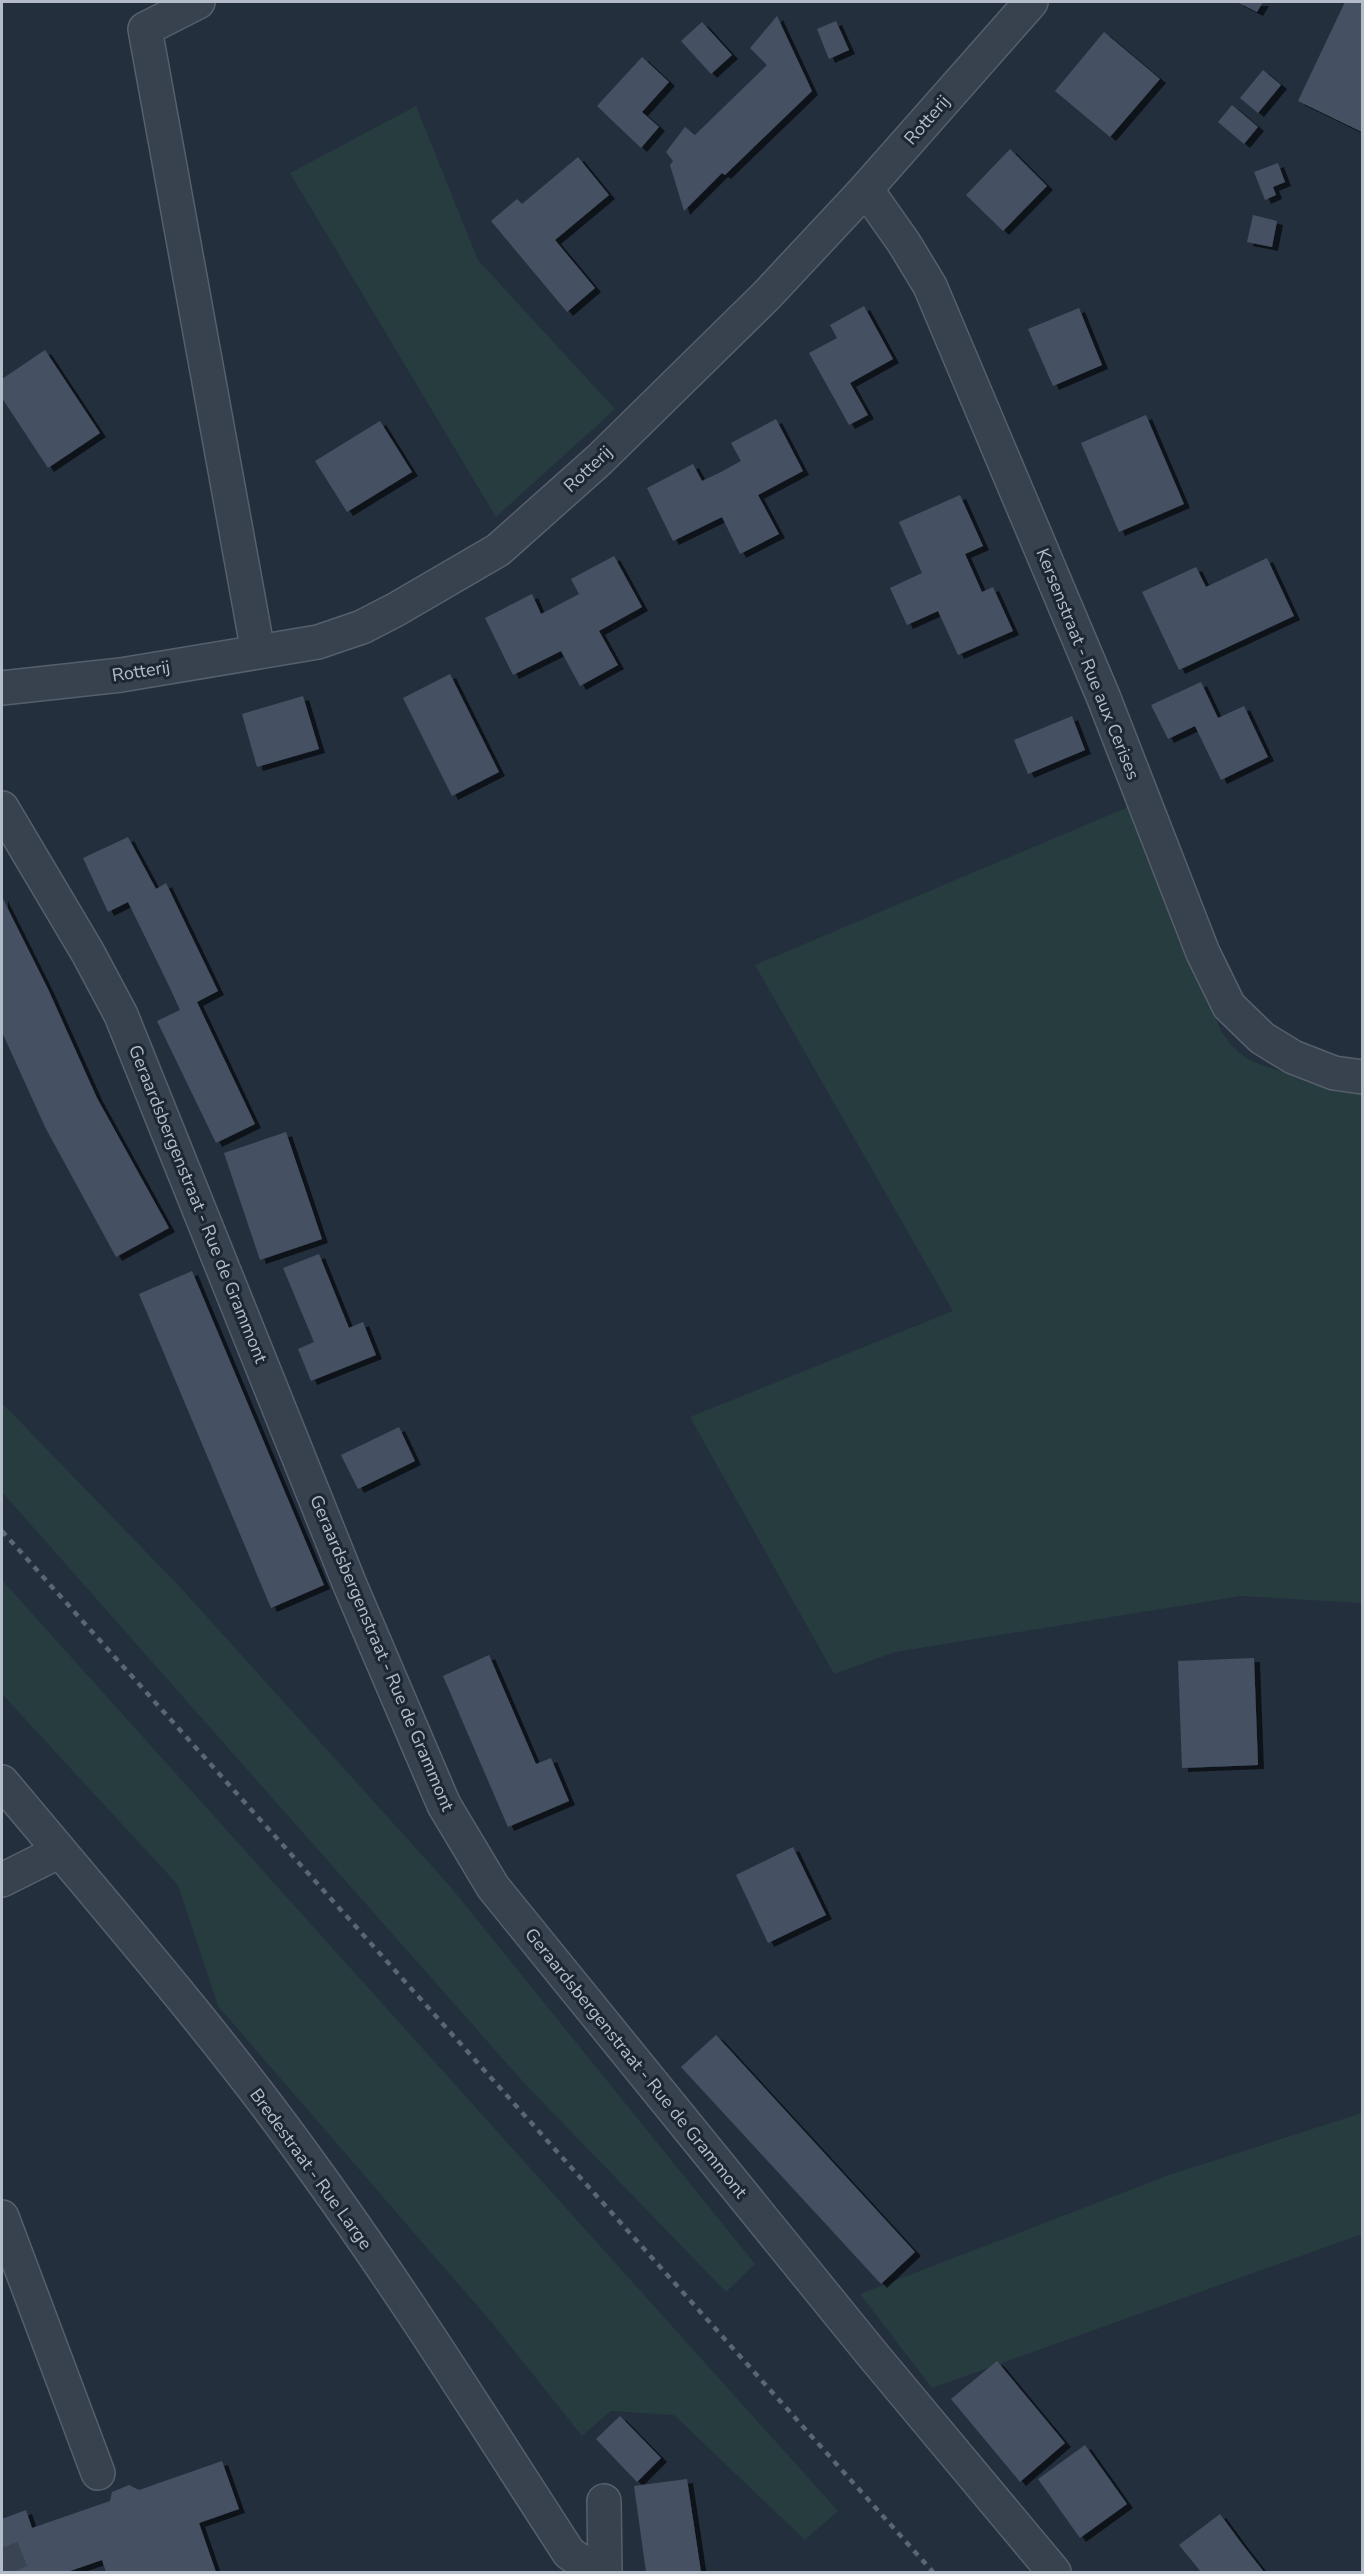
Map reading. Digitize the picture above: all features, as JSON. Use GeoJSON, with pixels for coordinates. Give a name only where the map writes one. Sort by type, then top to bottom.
{"type":"FeatureCollection","features":[{"type":"Feature","properties":{"kind":"street"},"geometry":{"type":"LineString","coordinates":[[198,2],[145,29],[258,652]]}},
{"type":"Feature","properties":{"kind":"street","name":"Rotterij"},"geometry":{"type":"LineString","coordinates":[[2,688],[121,675],[318,642],[362,627],[498,550],[599,460],[759,303],[866,189],[1031,2]]}},
{"type":"Feature","properties":{"kind":"street","name":"Kersenstraat - Rue aux Cerises"},"geometry":{"type":"LineString","coordinates":[[866,189],[904,243],[930,286],[1102,696],[1203,953],[1229,1005],[1262,1038],[1293,1057],[1334,1073],[1362,1077]]}},
{"type":"Feature","properties":{"kind":"street","name":"Geraardsbergenstraat - Rue de Grammont"},"geometry":{"type":"LineString","coordinates":[[2,808],[88,953],[121,1015],[350,1585],[444,1805],[478,1863],[493,1887],[609,2031],[879,2363],[1054,2572]]}},
{"type":"Feature","properties":{"kind":"street","name":"Bredestraat - Rue Large"},"geometry":{"type":"LineString","coordinates":[[2,1782],[194,2010],[316,2172],[443,2359],[569,2553],[596,2572]]}},
{"type":"Feature","properties":{"kind":"street"},"geometry":{"type":"LineString","coordinates":[[2,1880],[60,1851]]}},
{"type":"Feature","properties":{"kind":"street"},"geometry":{"type":"LineString","coordinates":[[2,2217],[98,2473]]}},
{"type":"Feature","properties":{"kind":"street"},"geometry":{"type":"LineString","coordinates":[[604,2501],[605,2572]]}},
{"type":"Feature","properties":{"kind":"green space"},"geometry":{"type":"Polygon","coordinates":[[[416,106],[478,260],[615,409],[496,517],[290,173],[416,106]]]}},
{"type":"Feature","properties":{"kind":"green space"},"geometry":{"type":"Polygon","coordinates":[[[1128,807],[1222,1033],[1231,1044],[1241,1054],[1264,1066],[1299,1076],[1362,1087],[1362,1603],[1241,1596],[895,1652],[834,1674],[690,1417],[953,1311],[755,965],[1128,807]]]}},
{"type":"Feature","properties":{"kind":"green space"},"geometry":{"type":"Polygon","coordinates":[[[2,1403],[180,1587],[449,1885],[755,2264],[726,2292],[525,2084],[2,1492],[2,1403]]]}},
{"type":"Feature","properties":{"kind":"green space"},"geometry":{"type":"Polygon","coordinates":[[[2,1580],[838,2511],[805,2540],[674,2415],[611,2411],[582,2436],[492,2323],[218,2006],[178,1885],[2,1694],[2,1580]]]}},
{"type":"Feature","properties":{"kind":"green space"},"geometry":{"type":"Polygon","coordinates":[[[1362,2113],[1362,2234],[932,2388],[860,2294],[1169,2175],[1362,2113]]]}},
{"type":"Feature","properties":{"kind":"building"},"geometry":{"type":"Polygon","coordinates":[[[1237,2],[1263,2],[1257,12],[1237,2]]]}},
{"type":"Feature","properties":{"kind":"building"},"geometry":{"type":"Polygon","coordinates":[[[1345,2],[1362,2],[1362,132],[1298,101],[1345,2]]]}},
{"type":"Feature","properties":{"kind":"building"},"geometry":{"type":"Polygon","coordinates":[[[777,16],[812,91],[684,211],[670,165],[673,161],[666,152],[685,127],[695,135],[767,65],[750,48],[777,16]]]}},
{"type":"Feature","properties":{"kind":"building"},"geometry":{"type":"Polygon","coordinates":[[[836,21],[849,50],[829,59],[817,29],[836,21]]]}},
{"type":"Feature","properties":{"kind":"building"},"geometry":{"type":"Polygon","coordinates":[[[702,22],[732,55],[711,74],[681,41],[702,22]]]}},
{"type":"Feature","properties":{"kind":"building"},"geometry":{"type":"Polygon","coordinates":[[[1104,32],[1160,79],[1110,137],[1055,91],[1104,32]]]}},
{"type":"Feature","properties":{"kind":"building"},"geometry":{"type":"Polygon","coordinates":[[[642,57],[669,82],[642,112],[659,127],[641,148],[597,106],[642,57]]]}},
{"type":"Feature","properties":{"kind":"building"},"geometry":{"type":"Polygon","coordinates":[[[1263,70],[1281,85],[1258,113],[1240,98],[1263,70]]]}},
{"type":"Feature","properties":{"kind":"building"},"geometry":{"type":"Polygon","coordinates":[[[1232,105],[1258,127],[1244,144],[1218,122],[1232,105]]]}},
{"type":"Feature","properties":{"kind":"building"},"geometry":{"type":"Polygon","coordinates":[[[1010,149],[1047,186],[1003,231],[966,195],[1010,149]]]}},
{"type":"Feature","properties":{"kind":"building"},"geometry":{"type":"Polygon","coordinates":[[[578,157],[609,195],[555,240],[595,288],[567,312],[491,221],[517,199],[522,204],[578,157]]]}},
{"type":"Feature","properties":{"kind":"building"},"geometry":{"type":"Polygon","coordinates":[[[1278,163],[1285,182],[1273,187],[1276,195],[1265,200],[1254,172],[1278,163]]]}},
{"type":"Feature","properties":{"kind":"building"},"geometry":{"type":"Polygon","coordinates":[[[1253,215],[1277,221],[1272,247],[1247,242],[1253,215]]]}},
{"type":"Feature","properties":{"kind":"building"},"geometry":{"type":"Polygon","coordinates":[[[864,306],[893,359],[850,383],[868,415],[849,425],[809,353],[837,338],[830,325],[864,306]]]}},
{"type":"Feature","properties":{"kind":"building"},"geometry":{"type":"Polygon","coordinates":[[[1079,308],[1102,365],[1053,386],[1028,329],[1079,308]]]}},
{"type":"Feature","properties":{"kind":"building"},"geometry":{"type":"Polygon","coordinates":[[[45,350],[100,433],[48,468],[2,398],[2,379],[45,350]]]}},
{"type":"Feature","properties":{"kind":"building"},"geometry":{"type":"Polygon","coordinates":[[[1146,415],[1184,504],[1119,532],[1081,443],[1146,415]]]}},
{"type":"Feature","properties":{"kind":"building"},"geometry":{"type":"Polygon","coordinates":[[[776,419],[803,471],[758,495],[779,534],[740,554],[722,517],[673,541],[647,488],[693,464],[702,481],[721,472],[741,461],[731,443],[776,419]]]}},
{"type":"Feature","properties":{"kind":"building"},"geometry":{"type":"Polygon","coordinates":[[[380,421],[412,472],[347,512],[315,461],[380,421]]]}},
{"type":"Feature","properties":{"kind":"building"},"geometry":{"type":"Polygon","coordinates":[[[960,495],[983,546],[965,554],[982,592],[993,587],[1013,631],[958,655],[938,611],[907,625],[890,588],[922,573],[899,522],[960,495]]]}},
{"type":"Feature","properties":{"kind":"building"},"geometry":{"type":"Polygon","coordinates":[[[614,556],[642,607],[599,631],[618,665],[580,686],[561,651],[513,675],[485,618],[532,594],[541,614],[579,594],[571,579],[614,556]]]}},
{"type":"Feature","properties":{"kind":"building"},"geometry":{"type":"Polygon","coordinates":[[[1267,558],[1294,616],[1179,670],[1142,592],[1196,567],[1206,587],[1267,558]]]}},
{"type":"Feature","properties":{"kind":"building"},"geometry":{"type":"Polygon","coordinates":[[[450,674],[499,772],[452,796],[403,698],[450,674]]]}},
{"type":"Feature","properties":{"kind":"building"},"geometry":{"type":"Polygon","coordinates":[[[1201,682],[1218,718],[1244,706],[1268,757],[1221,780],[1195,726],[1168,739],[1151,705],[1201,682]]]}},
{"type":"Feature","properties":{"kind":"building"},"geometry":{"type":"Polygon","coordinates":[[[303,696],[319,749],[257,767],[242,714],[303,696]]]}},
{"type":"Feature","properties":{"kind":"building"},"geometry":{"type":"Polygon","coordinates":[[[1072,716],[1085,750],[1028,774],[1014,740],[1072,716]]]}},
{"type":"Feature","properties":{"kind":"building"},"geometry":{"type":"Polygon","coordinates":[[[128,837],[156,889],[166,883],[218,991],[197,1002],[255,1124],[216,1143],[157,1021],[180,1010],[170,988],[128,902],[108,912],[83,858],[128,837]]]}},
{"type":"Feature","properties":{"kind":"building"},"geometry":{"type":"Polygon","coordinates":[[[2,897],[48,989],[97,1098],[169,1228],[116,1257],[45,1127],[2,1032],[2,897]]]}},
{"type":"Feature","properties":{"kind":"building"},"geometry":{"type":"Polygon","coordinates":[[[286,1132],[322,1239],[260,1260],[224,1153],[286,1132]]]}},
{"type":"Feature","properties":{"kind":"building"},"geometry":{"type":"Polygon","coordinates":[[[319,1254],[349,1328],[363,1322],[376,1355],[311,1381],[298,1349],[314,1342],[283,1268],[319,1254]]]}},
{"type":"Feature","properties":{"kind":"building"},"geometry":{"type":"Polygon","coordinates":[[[192,1271],[324,1585],[271,1608],[139,1294],[192,1271]]]}},
{"type":"Feature","properties":{"kind":"building"},"geometry":{"type":"Polygon","coordinates":[[[399,1427],[415,1461],[358,1489],[341,1455],[399,1427]]]}},
{"type":"Feature","properties":{"kind":"building"},"geometry":{"type":"Polygon","coordinates":[[[489,1655],[536,1764],[551,1758],[569,1801],[508,1827],[443,1676],[489,1655]]]}},
{"type":"Feature","properties":{"kind":"building"},"geometry":{"type":"Polygon","coordinates":[[[1254,1658],[1258,1765],[1182,1768],[1178,1661],[1254,1658]]]}},
{"type":"Feature","properties":{"kind":"building"},"geometry":{"type":"Polygon","coordinates":[[[793,1847],[826,1915],[768,1943],[736,1875],[793,1847]]]}},
{"type":"Feature","properties":{"kind":"building"},"geometry":{"type":"Polygon","coordinates":[[[716,2035],[915,2252],[881,2284],[681,2067],[716,2035]]]}},
{"type":"Feature","properties":{"kind":"building"},"geometry":{"type":"Polygon","coordinates":[[[997,2361],[1065,2443],[1020,2482],[951,2399],[997,2361]]]}},
{"type":"Feature","properties":{"kind":"building"},"geometry":{"type":"Polygon","coordinates":[[[620,2416],[661,2458],[637,2482],[596,2439],[620,2416]]]}},
{"type":"Feature","properties":{"kind":"building"},"geometry":{"type":"Polygon","coordinates":[[[1085,2445],[1127,2504],[1080,2538],[1038,2479],[1085,2445]]]}},
{"type":"Feature","properties":{"kind":"building"},"geometry":{"type":"Polygon","coordinates":[[[222,2461],[239,2509],[199,2523],[216,2572],[106,2572],[102,2560],[67,2572],[2,2572],[2,2519],[26,2510],[32,2528],[110,2501],[112,2492],[129,2485],[139,2490],[222,2461]]]}},
{"type":"Feature","properties":{"kind":"building"},"geometry":{"type":"Polygon","coordinates":[[[687,2479],[701,2572],[646,2572],[634,2486],[687,2479]]]}},
{"type":"Feature","properties":{"kind":"building"},"geometry":{"type":"Polygon","coordinates":[[[1220,2514],[1264,2572],[1201,2572],[1179,2545],[1220,2514]]]}},
{"type":"Feature","properties":{"kind":"tunnel"},"geometry":{"type":"LineString","coordinates":[[2,2548],[12,2572]]}},
{"type":"Feature","properties":{"kind":"railway"},"geometry":{"type":"LineString","coordinates":[[2,1531],[933,2572]]}}]}
